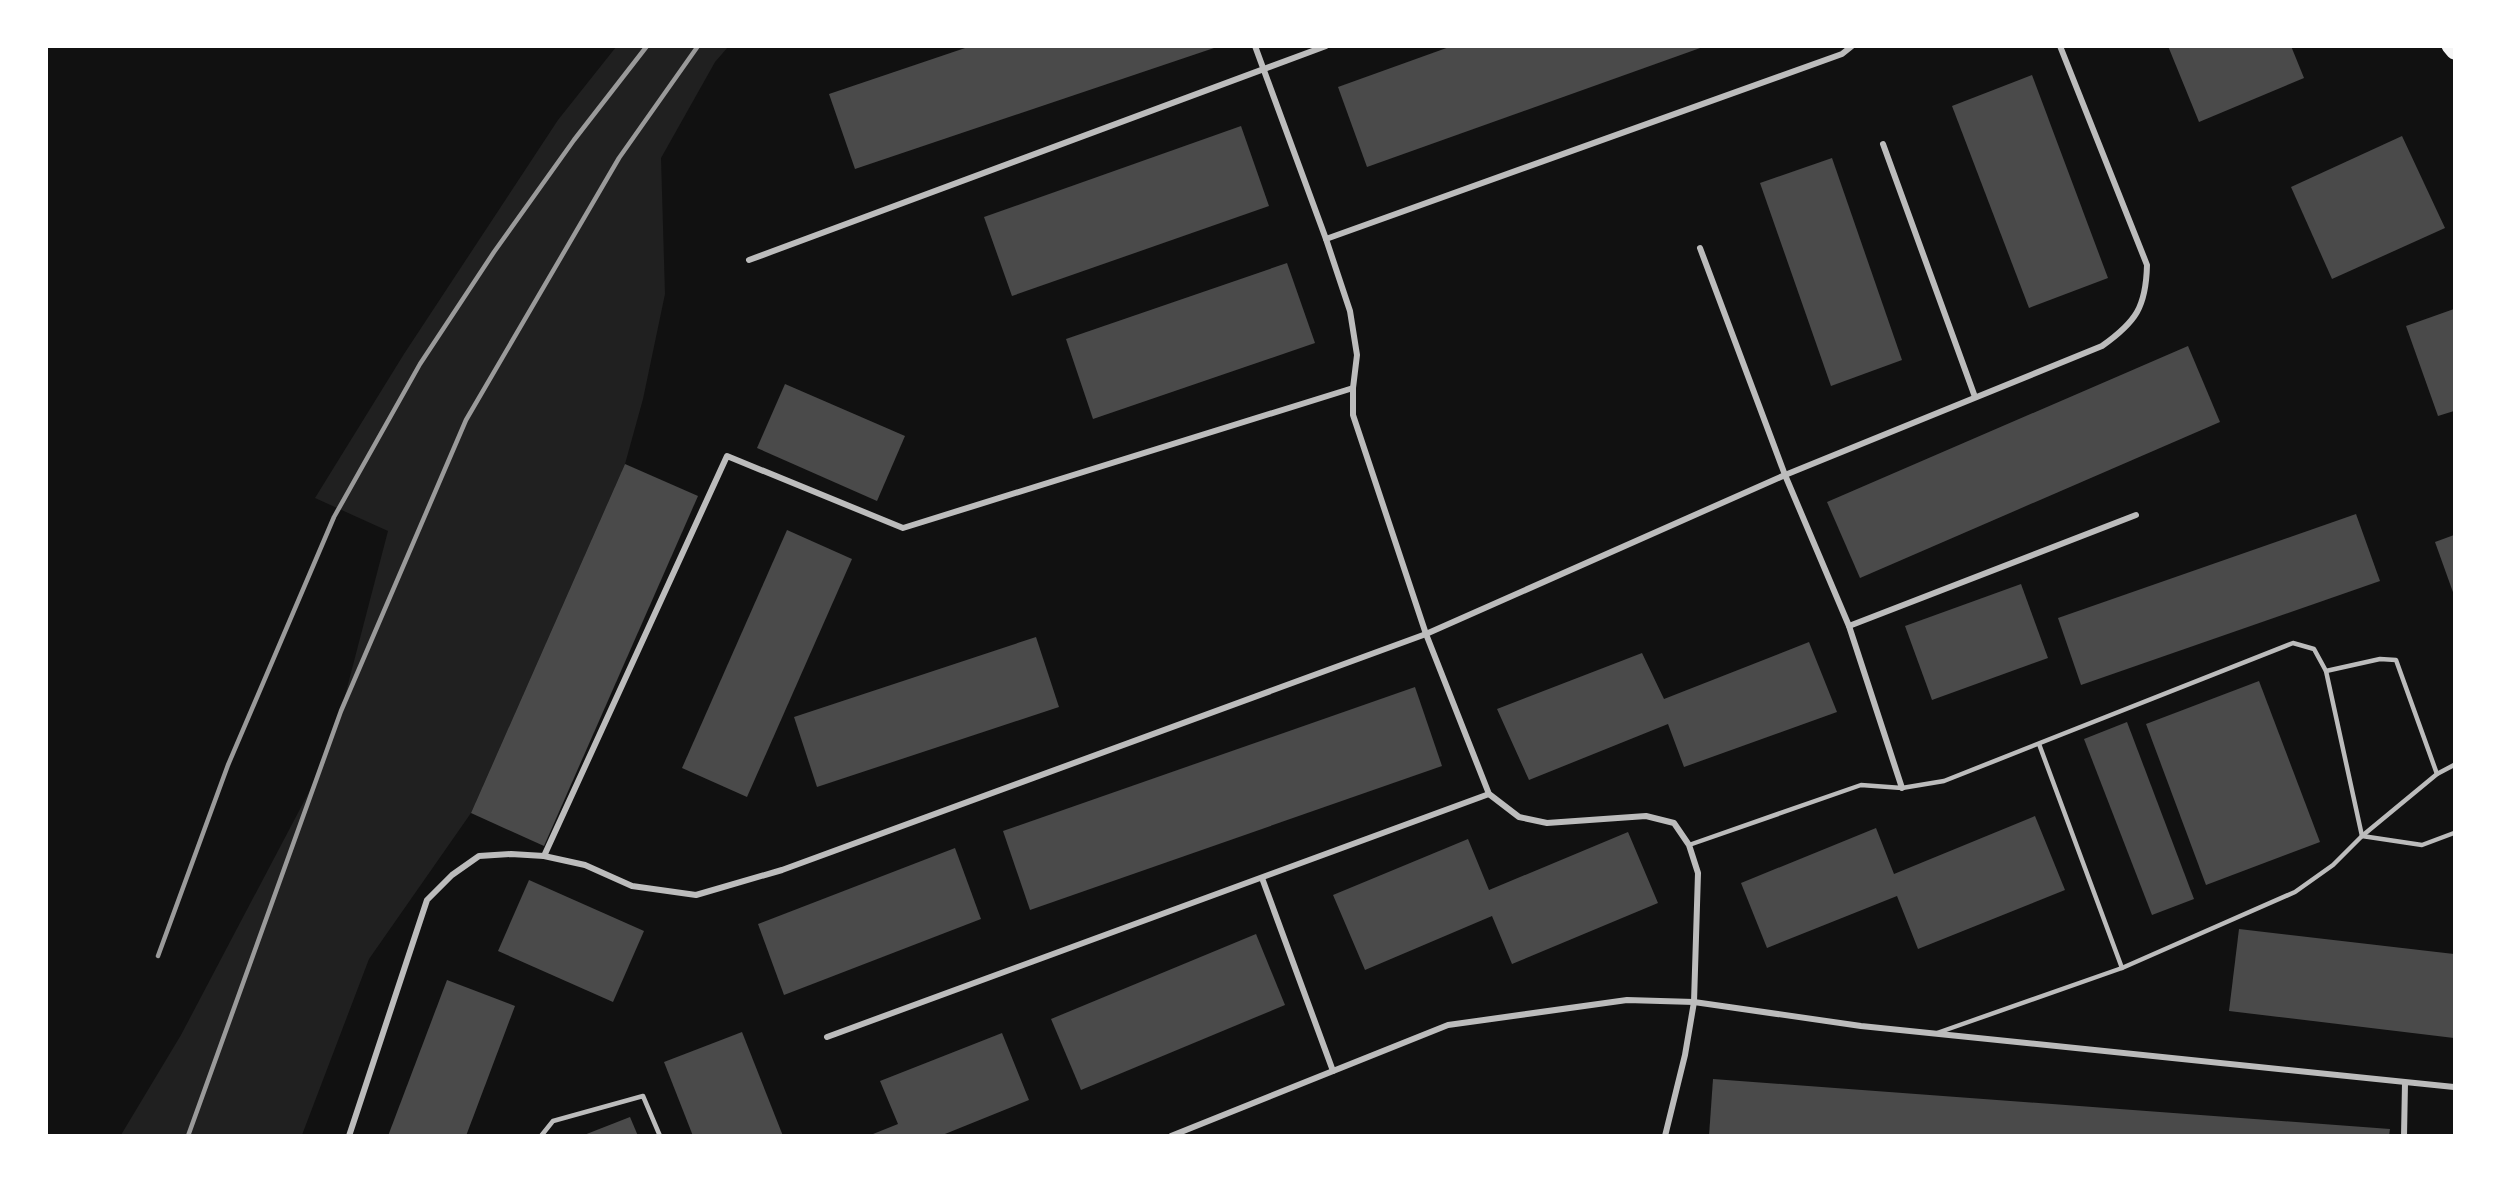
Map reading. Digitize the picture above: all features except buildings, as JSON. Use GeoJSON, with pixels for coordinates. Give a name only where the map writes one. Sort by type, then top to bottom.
{"type":"FeatureCollection","features":[{"type":"Feature","properties":{"kind":"main road"},"geometry":{"type":"LineString","coordinates":[[2450,46],[2454,52]]}},
{"type":"Feature","properties":{"kind":"street"},"geometry":{"type":"LineString","coordinates":[[1255,46],[1350,311],[1357,355],[1353,388],[1353,416],[1426,634],[1489,794],[1519,817],[1547,823],[1646,816],[1674,823],[1689,845],[1698,873],[1694,1002],[1686,1055],[1665,1136]]}},
{"type":"Feature","properties":{"kind":"street"},"geometry":{"type":"LineString","coordinates":[[748,260],[1326,46]]}},
{"type":"Feature","properties":{"kind":"street"},"geometry":{"type":"LineString","coordinates":[[1326,239],[1842,54],[1852,46]]}},
{"type":"Feature","properties":{"kind":"street"},"geometry":{"type":"LineString","coordinates":[[349,1136],[427,900],[452,875],[479,856],[511,854],[544,856],[585,865],[632,886],[696,895],[804,862],[1426,634],[1785,475],[2102,346],[2123,331],[2137,311],[2146,292],[2147,265],[2060,46]]}},
{"type":"Feature","properties":{"kind":"street"},"geometry":{"type":"LineString","coordinates":[[1883,144],[1975,397]]}},
{"type":"Feature","properties":{"kind":"street"},"geometry":{"type":"LineString","coordinates":[[1700,248],[1785,475],[1849,626],[1902,788]]}},
{"type":"Feature","properties":{"kind":"street"},"geometry":{"type":"LineString","coordinates":[[544,856],[727,456],[903,528],[1353,388]]}},
{"type":"Feature","properties":{"kind":"street"},"geometry":{"type":"LineString","coordinates":[[1849,626],[2136,515]]}},
{"type":"Feature","properties":{"kind":"street"},"geometry":{"type":"LineString","coordinates":[[827,1037],[1489,794]]}},
{"type":"Feature","properties":{"kind":"street"},"geometry":{"type":"LineString","coordinates":[[1262,878],[1333,1071]]}},
{"type":"Feature","properties":{"kind":"street"},"geometry":{"type":"LineString","coordinates":[[1171,1136],[1448,1025],[1627,1000],[1694,1002],[1860,1026],[2454,1087]]}},
{"type":"Feature","properties":{"kind":"street"},"geometry":{"type":"LineString","coordinates":[[2404,1136],[2405,1083]]}},
{"type":"Feature","properties":{"kind":"lane"},"geometry":{"type":"LineString","coordinates":[[1689,845],[1861,785],[1902,788],[1944,781],[2293,643],[2314,650],[2326,671],[2362,836]]}},
{"type":"Feature","properties":{"kind":"lane"},"geometry":{"type":"LineString","coordinates":[[2326,671],[2380,659],[2396,660],[2436,774]]}},
{"type":"Feature","properties":{"kind":"lane"},"geometry":{"type":"LineString","coordinates":[[2039,744],[2122,968]]}},
{"type":"Feature","properties":{"kind":"lane"},"geometry":{"type":"LineString","coordinates":[[1935,1034],[2122,968],[2295,892],[2333,865],[2362,836],[2436,774],[2454,765]]}},
{"type":"Feature","properties":{"kind":"lane"},"geometry":{"type":"LineString","coordinates":[[2362,836],[2422,845],[2454,833]]}},
{"type":"Feature","properties":{"kind":"lane"},"geometry":{"type":"LineString","coordinates":[[541,1136],[553,1121],[643,1096],[660,1136]]}},
{"type":"Feature","properties":{"kind":"shaded area"},"geometry":{"type":"Polygon","coordinates":[[[616,47],[728,47],[715,62],[661,158],[665,294],[643,399],[625,464],[471,813],[369,959],[302,1135],[121,1135],[181,1035],[319,773],[341,711],[388,531],[315,498],[404,354],[558,120],[616,47]]]}},
{"type":"Feature","properties":{"kind":"railway"},"geometry":{"type":"LineString","coordinates":[[158,956],[228,765],[334,517],[420,364],[494,252],[574,140],[647,46]]}},
{"type":"Feature","properties":{"kind":"railway"},"geometry":{"type":"LineString","coordinates":[[188,1136],[341,711],[466,420],[619,158],[698,46]]}}]}
